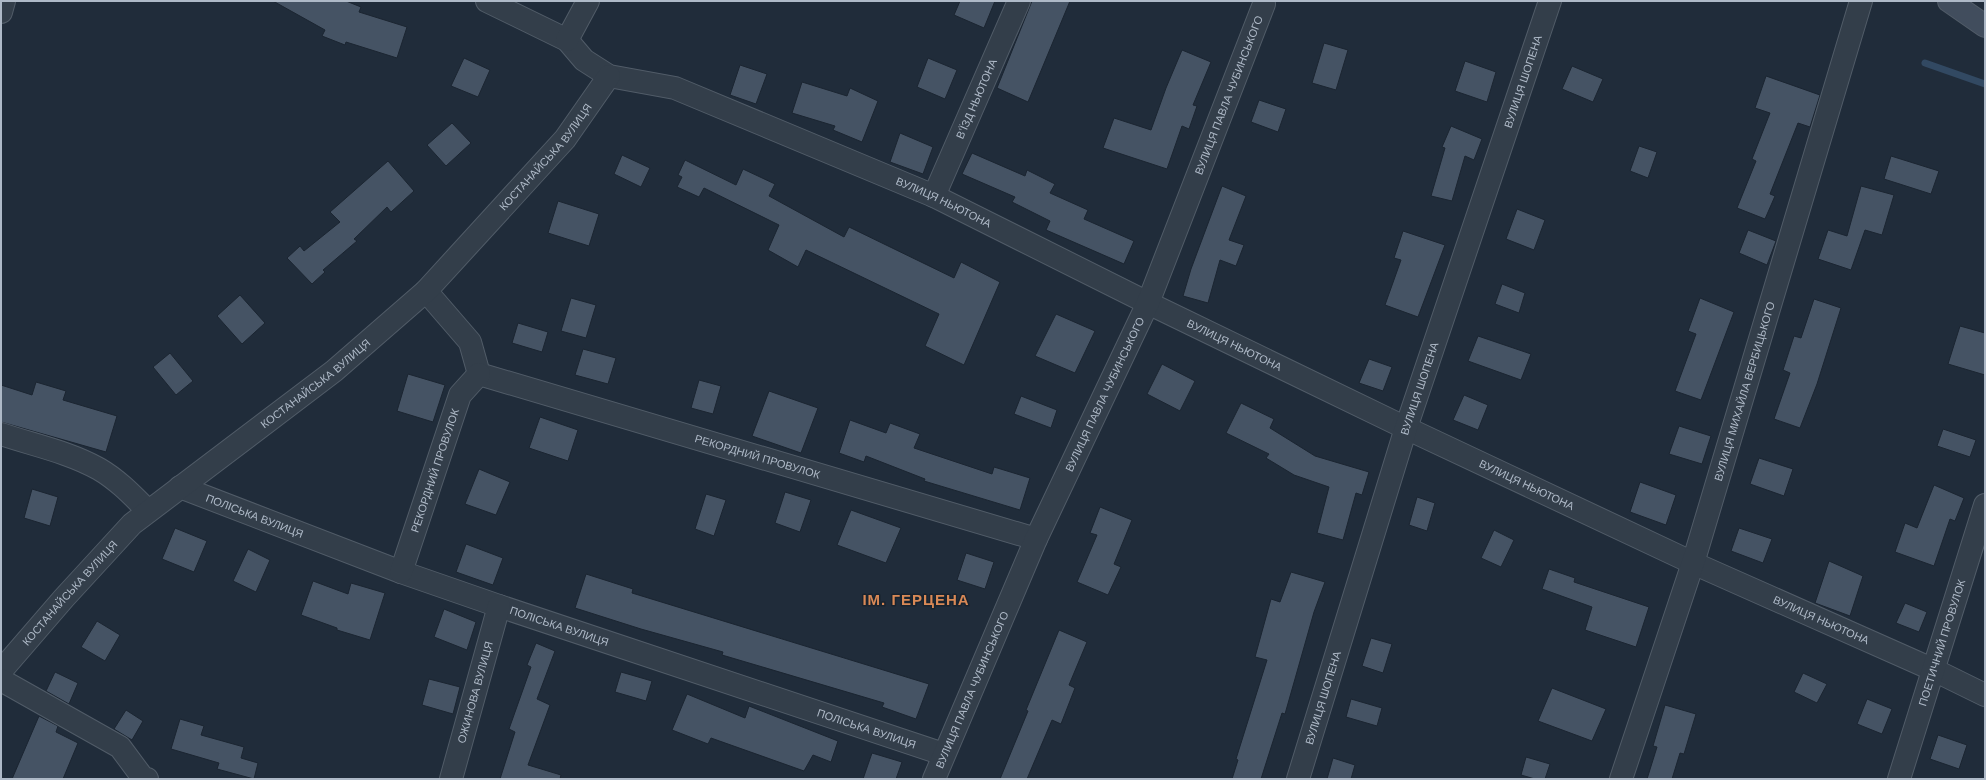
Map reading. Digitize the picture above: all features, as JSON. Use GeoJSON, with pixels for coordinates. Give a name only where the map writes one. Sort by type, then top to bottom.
{"type":"FeatureCollection","features":[{"type":"Feature","properties":{"kind":"main road"},"geometry":{"type":"LineString","coordinates":[[1949,1],[1985,26]]}},
{"type":"Feature","properties":{"kind":"street"},"geometry":{"type":"LineString","coordinates":[[1,12],[4,1]]}},
{"type":"Feature","properties":{"kind":"street","name":"ВУЛИЦЯ НЬЮТОНА"},"geometry":{"type":"LineString","coordinates":[[487,1],[567,40],[584,60],[609,76],[675,88],[934,196],[1148,304],[1406,428],[1693,563],[1934,670],[1985,695]]}},
{"type":"Feature","properties":{"kind":"street"},"geometry":{"type":"LineString","coordinates":[[567,40],[588,1]]}},
{"type":"Feature","properties":{"kind":"street","name":"В’ЇЗД НЬЮТОНА"},"geometry":{"type":"LineString","coordinates":[[934,196],[1019,1]]}},
{"type":"Feature","properties":{"kind":"street","name":"ВУЛИЦЯ ШОПЕНА"},"geometry":{"type":"LineString","coordinates":[[1298,779],[1406,428],[1550,1]]}},
{"type":"Feature","properties":{"kind":"street","name":"ВУЛИЦЯ МИХАЙЛА ВЕРБИЦЬКОГО"},"geometry":{"type":"LineString","coordinates":[[1621,779],[1693,563],[1861,1]]}},
{"type":"Feature","properties":{"kind":"street","name":"ВУЛИЦЯ ПАВЛА ЧУБИНСЬКОГО"},"geometry":{"type":"LineString","coordinates":[[934,779],[943,754],[1036,539],[1148,304],[1264,4]]}},
{"type":"Feature","properties":{"kind":"street","name":"КОСТАНАЙСЬКА ВУЛИЦЯ"},"geometry":{"type":"LineString","coordinates":[[1,671],[64,598],[132,524],[334,371],[426,291],[565,139],[609,76]]}},
{"type":"Feature","properties":{"kind":"street"},"geometry":{"type":"LineString","coordinates":[[426,291],[470,342],[479,374]]}},
{"type":"Feature","properties":{"kind":"street","name":"РЕКОРДНИЙ ПРОВУЛОК"},"geometry":{"type":"LineString","coordinates":[[401,572],[460,395],[479,374],[1036,539]]}},
{"type":"Feature","properties":{"kind":"street"},"geometry":{"type":"LineString","coordinates":[[1,434],[80,460],[100,470],[114,480],[148,511]]}},
{"type":"Feature","properties":{"kind":"street","name":"ПОЛІСЬКА ВУЛИЦЯ"},"geometry":{"type":"LineString","coordinates":[[180,487],[401,572],[943,754]]}},
{"type":"Feature","properties":{"kind":"street","name":"ПОЕТИЧНИЙ ПРОВУЛОК"},"geometry":{"type":"LineString","coordinates":[[1899,779],[1985,505]]}},
{"type":"Feature","properties":{"kind":"street","name":"ОЖИНОВА ВУЛИЦЯ"},"geometry":{"type":"LineString","coordinates":[[451,779],[499,606]]}},
{"type":"Feature","properties":{"kind":"street"},"geometry":{"type":"LineString","coordinates":[[1,680],[120,747],[143,778],[147,779]]}},
{"type":"Feature","properties":{"kind":"building"},"geometry":{"type":"Polygon","coordinates":[[[273,1],[346,1],[361,7],[359,12],[407,27],[397,58],[346,42],[345,45],[322,36],[325,30],[273,1]]]}},
{"type":"Feature","properties":{"kind":"building"},"geometry":{"type":"Polygon","coordinates":[[[960,1],[995,1],[984,28],[954,15],[960,1]]]}},
{"type":"Feature","properties":{"kind":"building"},"geometry":{"type":"Polygon","coordinates":[[[1032,1],[1070,1],[1028,102],[997,88],[1032,1]]]}},
{"type":"Feature","properties":{"kind":"building"},"geometry":{"type":"Polygon","coordinates":[[[1324,43],[1348,50],[1336,90],[1312,83],[1324,43]]]}},
{"type":"Feature","properties":{"kind":"building"},"geometry":{"type":"Polygon","coordinates":[[[1182,50],[1211,62],[1193,105],[1197,106],[1189,129],[1182,126],[1167,169],[1103,148],[1114,118],[1151,130],[1182,50]]]}},
{"type":"Feature","properties":{"kind":"building"},"geometry":{"type":"Polygon","coordinates":[[[464,58],[490,70],[478,97],[451,86],[464,58]]]}},
{"type":"Feature","properties":{"kind":"building"},"geometry":{"type":"Polygon","coordinates":[[[928,58],[957,70],[945,99],[917,87],[928,58]]]}},
{"type":"Feature","properties":{"kind":"building"},"geometry":{"type":"Polygon","coordinates":[[[1465,61],[1496,72],[1487,102],[1455,91],[1465,61]]]}},
{"type":"Feature","properties":{"kind":"building"},"geometry":{"type":"Polygon","coordinates":[[[740,65],[767,74],[756,104],[730,95],[740,65]]]}},
{"type":"Feature","properties":{"kind":"building"},"geometry":{"type":"Polygon","coordinates":[[[1572,66],[1603,79],[1593,102],[1562,89],[1572,66]]]}},
{"type":"Feature","properties":{"kind":"building"},"geometry":{"type":"Polygon","coordinates":[[[1766,76],[1820,95],[1810,127],[1798,123],[1770,194],[1775,196],[1765,219],[1737,208],[1756,161],[1752,159],[1770,113],[1755,108],[1766,76]]]}},
{"type":"Feature","properties":{"kind":"building"},"geometry":{"type":"Polygon","coordinates":[[[802,82],[847,96],[850,88],[878,101],[862,142],[833,130],[835,126],[792,113],[802,82]]]}},
{"type":"Feature","properties":{"kind":"building"},"geometry":{"type":"Polygon","coordinates":[[[1259,100],[1286,109],[1278,132],[1251,122],[1259,100]]]}},
{"type":"Feature","properties":{"kind":"building"},"geometry":{"type":"Polygon","coordinates":[[[452,123],[471,143],[446,166],[427,145],[452,123]]]}},
{"type":"Feature","properties":{"kind":"building"},"geometry":{"type":"Polygon","coordinates":[[[1451,126],[1482,139],[1474,160],[1465,156],[1452,201],[1431,196],[1445,148],[1442,147],[1451,126]]]}},
{"type":"Feature","properties":{"kind":"building"},"geometry":{"type":"Polygon","coordinates":[[[900,133],[933,147],[923,174],[890,162],[900,133]]]}},
{"type":"Feature","properties":{"kind":"building"},"geometry":{"type":"Polygon","coordinates":[[[1639,146],[1657,152],[1648,178],[1630,171],[1639,146]]]}},
{"type":"Feature","properties":{"kind":"building"},"geometry":{"type":"Polygon","coordinates":[[[972,153],[1025,176],[1027,170],[1055,184],[1050,193],[1088,210],[1084,219],[1134,241],[1124,264],[1046,230],[1050,221],[1012,202],[1015,197],[962,174],[972,153]]]}},
{"type":"Feature","properties":{"kind":"building"},"geometry":{"type":"Polygon","coordinates":[[[622,155],[650,168],[641,187],[614,174],[622,155]]]}},
{"type":"Feature","properties":{"kind":"building"},"geometry":{"type":"Polygon","coordinates":[[[1891,156],[1939,171],[1931,194],[1884,179],[1891,156]]]}},
{"type":"Feature","properties":{"kind":"building"},"geometry":{"type":"Polygon","coordinates":[[[685,160],[736,185],[743,169],[775,184],[769,196],[844,237],[849,227],[954,278],[961,262],[1000,282],[964,365],[925,346],[939,314],[806,250],[798,267],[768,250],[779,225],[704,188],[699,197],[677,187],[682,177],[678,175],[685,160]]]}},
{"type":"Feature","properties":{"kind":"building"},"geometry":{"type":"Polygon","coordinates":[[[388,161],[414,191],[391,212],[387,207],[354,239],[357,241],[323,270],[325,272],[312,284],[287,258],[300,246],[304,251],[340,222],[330,212],[388,161]]]}},
{"type":"Feature","properties":{"kind":"building"},"geometry":{"type":"Polygon","coordinates":[[[1222,186],[1246,196],[1229,240],[1244,245],[1236,266],[1220,260],[1208,303],[1183,296],[1191,269],[1222,186]]]}},
{"type":"Feature","properties":{"kind":"building"},"geometry":{"type":"Polygon","coordinates":[[[1861,186],[1894,195],[1882,235],[1865,230],[1851,270],[1818,259],[1828,230],[1847,236],[1861,186]]]}},
{"type":"Feature","properties":{"kind":"building"},"geometry":{"type":"Polygon","coordinates":[[[558,201],[599,214],[589,246],[548,233],[558,201]]]}},
{"type":"Feature","properties":{"kind":"building"},"geometry":{"type":"Polygon","coordinates":[[[1517,209],[1545,220],[1534,250],[1506,239],[1517,209]]]}},
{"type":"Feature","properties":{"kind":"building"},"geometry":{"type":"Polygon","coordinates":[[[1748,230],[1776,241],[1767,265],[1739,253],[1748,230]]]}},
{"type":"Feature","properties":{"kind":"building"},"geometry":{"type":"Polygon","coordinates":[[[1403,231],[1445,245],[1418,317],[1385,305],[1401,260],[1394,258],[1403,231]]]}},
{"type":"Feature","properties":{"kind":"building"},"geometry":{"type":"Polygon","coordinates":[[[1502,284],[1525,293],[1519,313],[1495,304],[1502,284]]]}},
{"type":"Feature","properties":{"kind":"building"},"geometry":{"type":"Polygon","coordinates":[[[240,295],[265,323],[242,344],[217,316],[240,295]]]}},
{"type":"Feature","properties":{"kind":"building"},"geometry":{"type":"Polygon","coordinates":[[[571,298],[596,305],[586,338],[561,331],[571,298]]]}},
{"type":"Feature","properties":{"kind":"building"},"geometry":{"type":"Polygon","coordinates":[[[1700,298],[1734,312],[1701,400],[1675,391],[1696,334],[1688,331],[1700,298]]]}},
{"type":"Feature","properties":{"kind":"building"},"geometry":{"type":"Polygon","coordinates":[[[1814,299],[1841,308],[1817,384],[1800,428],[1774,419],[1790,373],[1783,370],[1794,336],[1801,338],[1814,299]]]}},
{"type":"Feature","properties":{"kind":"building"},"geometry":{"type":"Polygon","coordinates":[[[1056,314],[1095,331],[1075,373],[1035,356],[1056,314]]]}},
{"type":"Feature","properties":{"kind":"building"},"geometry":{"type":"Polygon","coordinates":[[[518,323],[548,332],[542,352],[512,343],[518,323]]]}},
{"type":"Feature","properties":{"kind":"building"},"geometry":{"type":"Polygon","coordinates":[[[1960,326],[1985,333],[1985,375],[1948,364],[1960,326]]]}},
{"type":"Feature","properties":{"kind":"building"},"geometry":{"type":"Polygon","coordinates":[[[1478,336],[1531,354],[1521,380],[1468,361],[1478,336]]]}},
{"type":"Feature","properties":{"kind":"building"},"geometry":{"type":"Polygon","coordinates":[[[583,349],[616,358],[608,384],[575,375],[583,349]]]}},
{"type":"Feature","properties":{"kind":"building"},"geometry":{"type":"Polygon","coordinates":[[[170,353],[193,381],[176,395],[153,367],[170,353]]]}},
{"type":"Feature","properties":{"kind":"building"},"geometry":{"type":"Polygon","coordinates":[[[1369,359],[1392,367],[1383,391],[1359,383],[1369,359]]]}},
{"type":"Feature","properties":{"kind":"building"},"geometry":{"type":"Polygon","coordinates":[[[1162,364],[1195,381],[1180,411],[1147,394],[1162,364]]]}},
{"type":"Feature","properties":{"kind":"building"},"geometry":{"type":"Polygon","coordinates":[[[408,374],[445,385],[433,422],[397,411],[408,374]]]}},
{"type":"Feature","properties":{"kind":"building"},"geometry":{"type":"Polygon","coordinates":[[[699,380],[721,386],[713,414],[691,408],[699,380]]]}},
{"type":"Feature","properties":{"kind":"building"},"geometry":{"type":"Polygon","coordinates":[[[36,382],[66,391],[63,400],[117,416],[106,452],[1,422],[1,385],[32,395],[36,382]]]}},
{"type":"Feature","properties":{"kind":"building"},"geometry":{"type":"Polygon","coordinates":[[[769,391],[818,408],[801,453],[752,436],[769,391]]]}},
{"type":"Feature","properties":{"kind":"building"},"geometry":{"type":"Polygon","coordinates":[[[1464,395],[1488,405],[1478,430],[1453,420],[1464,395]]]}},
{"type":"Feature","properties":{"kind":"building"},"geometry":{"type":"Polygon","coordinates":[[[1021,396],[1057,410],[1051,428],[1014,414],[1021,396]]]}},
{"type":"Feature","properties":{"kind":"building"},"geometry":{"type":"Polygon","coordinates":[[[1241,403],[1274,419],[1270,428],[1315,456],[1369,472],[1362,495],[1356,493],[1343,540],[1317,533],[1329,487],[1294,475],[1266,458],[1269,454],[1226,433],[1241,403]]]}},
{"type":"Feature","properties":{"kind":"building"},"geometry":{"type":"Polygon","coordinates":[[[540,417],[578,430],[568,461],[529,448],[540,417]]]}},
{"type":"Feature","properties":{"kind":"building"},"geometry":{"type":"Polygon","coordinates":[[[850,420],[886,433],[890,423],[920,434],[914,448],[992,474],[994,467],[1030,478],[1020,510],[924,481],[925,479],[866,456],[864,462],[839,453],[850,420]]]}},
{"type":"Feature","properties":{"kind":"building"},"geometry":{"type":"Polygon","coordinates":[[[1679,426],[1711,436],[1702,464],[1669,454],[1679,426]]]}},
{"type":"Feature","properties":{"kind":"building"},"geometry":{"type":"Polygon","coordinates":[[[1943,429],[1976,440],[1970,457],[1937,446],[1943,429]]]}},
{"type":"Feature","properties":{"kind":"building"},"geometry":{"type":"Polygon","coordinates":[[[1759,458],[1793,469],[1784,496],[1750,484],[1759,458]]]}},
{"type":"Feature","properties":{"kind":"building"},"geometry":{"type":"Polygon","coordinates":[[[479,469],[510,482],[496,515],[465,504],[479,469]]]}},
{"type":"Feature","properties":{"kind":"building"},"geometry":{"type":"Polygon","coordinates":[[[1640,482],[1676,495],[1666,525],[1630,512],[1640,482]]]}},
{"type":"Feature","properties":{"kind":"building"},"geometry":{"type":"Polygon","coordinates":[[[1934,485],[1964,498],[1955,521],[1950,519],[1934,566],[1895,552],[1905,523],[1917,528],[1934,485]]]}},
{"type":"Feature","properties":{"kind":"building"},"geometry":{"type":"Polygon","coordinates":[[[32,489],[58,497],[50,526],[24,518],[32,489]]]}},
{"type":"Feature","properties":{"kind":"building"},"geometry":{"type":"Polygon","coordinates":[[[785,492],[811,500],[800,532],[775,523],[785,492]]]}},
{"type":"Feature","properties":{"kind":"building"},"geometry":{"type":"Polygon","coordinates":[[[706,494],[726,500],[714,536],[695,529],[706,494]]]}},
{"type":"Feature","properties":{"kind":"building"},"geometry":{"type":"Polygon","coordinates":[[[1417,497],[1435,503],[1427,531],[1409,525],[1417,497]]]}},
{"type":"Feature","properties":{"kind":"building"},"geometry":{"type":"Polygon","coordinates":[[[1100,507],[1132,520],[1114,564],[1121,567],[1108,595],[1077,582],[1097,535],[1090,533],[1100,507]]]}},
{"type":"Feature","properties":{"kind":"building"},"geometry":{"type":"Polygon","coordinates":[[[851,510],[901,528],[886,563],[837,545],[851,510]]]}},
{"type":"Feature","properties":{"kind":"building"},"geometry":{"type":"Polygon","coordinates":[[[175,528],[207,541],[194,572],[162,559],[175,528]]]}},
{"type":"Feature","properties":{"kind":"building"},"geometry":{"type":"Polygon","coordinates":[[[1739,528],[1772,539],[1763,563],[1731,551],[1739,528]]]}},
{"type":"Feature","properties":{"kind":"building"},"geometry":{"type":"Polygon","coordinates":[[[1494,530],[1514,540],[1501,567],[1481,558],[1494,530]]]}},
{"type":"Feature","properties":{"kind":"building"},"geometry":{"type":"Polygon","coordinates":[[[466,544],[503,558],[493,585],[456,572],[466,544]]]}},
{"type":"Feature","properties":{"kind":"building"},"geometry":{"type":"Polygon","coordinates":[[[248,549],[270,560],[256,592],[233,581],[248,549]]]}},
{"type":"Feature","properties":{"kind":"building"},"geometry":{"type":"Polygon","coordinates":[[[966,553],[994,562],[985,589],[957,580],[966,553]]]}},
{"type":"Feature","properties":{"kind":"building"},"geometry":{"type":"Polygon","coordinates":[[[1829,561],[1863,576],[1850,616],[1815,603],[1829,561]]]}},
{"type":"Feature","properties":{"kind":"building"},"geometry":{"type":"Polygon","coordinates":[[[1549,569],[1575,578],[1574,582],[1649,607],[1636,647],[1585,630],[1592,607],[1542,589],[1549,569]]]}},
{"type":"Feature","properties":{"kind":"building"},"geometry":{"type":"Polygon","coordinates":[[[1291,572],[1325,582],[1314,612],[1285,714],[1282,713],[1261,779],[1232,779],[1238,760],[1236,759],[1267,660],[1255,657],[1271,599],[1280,602],[1291,572]]]}},
{"type":"Feature","properties":{"kind":"building"},"geometry":{"type":"Polygon","coordinates":[[[586,574],[633,589],[632,593],[929,684],[916,719],[882,707],[884,703],[722,655],[723,652],[641,629],[575,608],[586,574]]]}},
{"type":"Feature","properties":{"kind":"building"},"geometry":{"type":"Polygon","coordinates":[[[313,581],[348,594],[351,583],[385,593],[370,640],[337,630],[337,628],[301,615],[313,581]]]}},
{"type":"Feature","properties":{"kind":"building"},"geometry":{"type":"Polygon","coordinates":[[[1905,603],[1927,612],[1919,632],[1896,623],[1905,603]]]}},
{"type":"Feature","properties":{"kind":"building"},"geometry":{"type":"Polygon","coordinates":[[[444,609],[476,622],[467,650],[434,637],[444,609]]]}},
{"type":"Feature","properties":{"kind":"building"},"geometry":{"type":"Polygon","coordinates":[[[97,621],[120,635],[105,661],[81,647],[97,621]]]}},
{"type":"Feature","properties":{"kind":"building"},"geometry":{"type":"Polygon","coordinates":[[[1059,630],[1087,642],[1069,685],[1075,688],[1061,724],[1052,720],[1027,779],[1000,779],[1028,711],[1026,710],[1059,630]]]}},
{"type":"Feature","properties":{"kind":"building"},"geometry":{"type":"Polygon","coordinates":[[[1371,638],[1392,644],[1383,673],[1362,666],[1371,638]]]}},
{"type":"Feature","properties":{"kind":"building"},"geometry":{"type":"Polygon","coordinates":[[[536,643],[555,651],[537,699],[550,705],[528,765],[561,775],[560,779],[500,779],[515,732],[509,729],[531,667],[527,665],[536,643]]]}},
{"type":"Feature","properties":{"kind":"building"},"geometry":{"type":"Polygon","coordinates":[[[55,672],[78,683],[69,704],[46,691],[55,672]]]}},
{"type":"Feature","properties":{"kind":"building"},"geometry":{"type":"Polygon","coordinates":[[[621,672],[652,681],[646,701],[615,692],[621,672]]]}},
{"type":"Feature","properties":{"kind":"building"},"geometry":{"type":"Polygon","coordinates":[[[1803,673],[1827,684],[1817,703],[1794,692],[1803,673]]]}},
{"type":"Feature","properties":{"kind":"building"},"geometry":{"type":"Polygon","coordinates":[[[429,679],[460,687],[453,714],[422,705],[429,679]]]}},
{"type":"Feature","properties":{"kind":"building"},"geometry":{"type":"Polygon","coordinates":[[[1552,688],[1606,709],[1592,741],[1538,721],[1552,688]]]}},
{"type":"Feature","properties":{"kind":"building"},"geometry":{"type":"Polygon","coordinates":[[[687,694],[745,718],[749,706],[838,741],[831,762],[813,755],[804,771],[711,738],[708,744],[672,730],[687,694]]]}},
{"type":"Feature","properties":{"kind":"building"},"geometry":{"type":"Polygon","coordinates":[[[1351,699],[1382,708],[1377,726],[1346,717],[1351,699]]]}},
{"type":"Feature","properties":{"kind":"building"},"geometry":{"type":"Polygon","coordinates":[[[1867,699],[1892,709],[1882,734],[1857,724],[1867,699]]]}},
{"type":"Feature","properties":{"kind":"building"},"geometry":{"type":"Polygon","coordinates":[[[1665,705],[1696,714],[1684,754],[1680,753],[1672,779],[1647,779],[1657,747],[1653,746],[1665,705]]]}},
{"type":"Feature","properties":{"kind":"building"},"geometry":{"type":"Polygon","coordinates":[[[126,710],[143,721],[132,740],[114,729],[126,710]]]}},
{"type":"Feature","properties":{"kind":"building"},"geometry":{"type":"Polygon","coordinates":[[[39,716],[58,726],[56,732],[78,743],[63,779],[12,779],[39,716]]]}},
{"type":"Feature","properties":{"kind":"building"},"geometry":{"type":"Polygon","coordinates":[[[180,719],[204,726],[201,735],[244,747],[241,758],[258,763],[254,779],[217,769],[219,763],[171,749],[180,719]]]}},
{"type":"Feature","properties":{"kind":"building"},"geometry":{"type":"Polygon","coordinates":[[[1938,735],[1967,745],[1959,769],[1930,759],[1938,735]]]}},
{"type":"Feature","properties":{"kind":"building"},"geometry":{"type":"Polygon","coordinates":[[[872,753],[902,762],[896,779],[863,779],[872,753]]]}},
{"type":"Feature","properties":{"kind":"building"},"geometry":{"type":"Polygon","coordinates":[[[1526,757],[1550,764],[1545,779],[1535,779],[1521,775],[1526,757]]]}},
{"type":"Feature","properties":{"kind":"building"},"geometry":{"type":"Polygon","coordinates":[[[1333,758],[1355,765],[1351,779],[1327,779],[1333,758]]]}},
{"type":"Feature","properties":{"kind":"waterway"},"geometry":{"type":"LineString","coordinates":[[1925,63],[1985,84]]}},
{"type":"Feature","properties":{"kind":"district","name":"ІМ. ГЕРЦЕНА"},"geometry":{"type":"Point","coordinates":[916,600]}}]}
